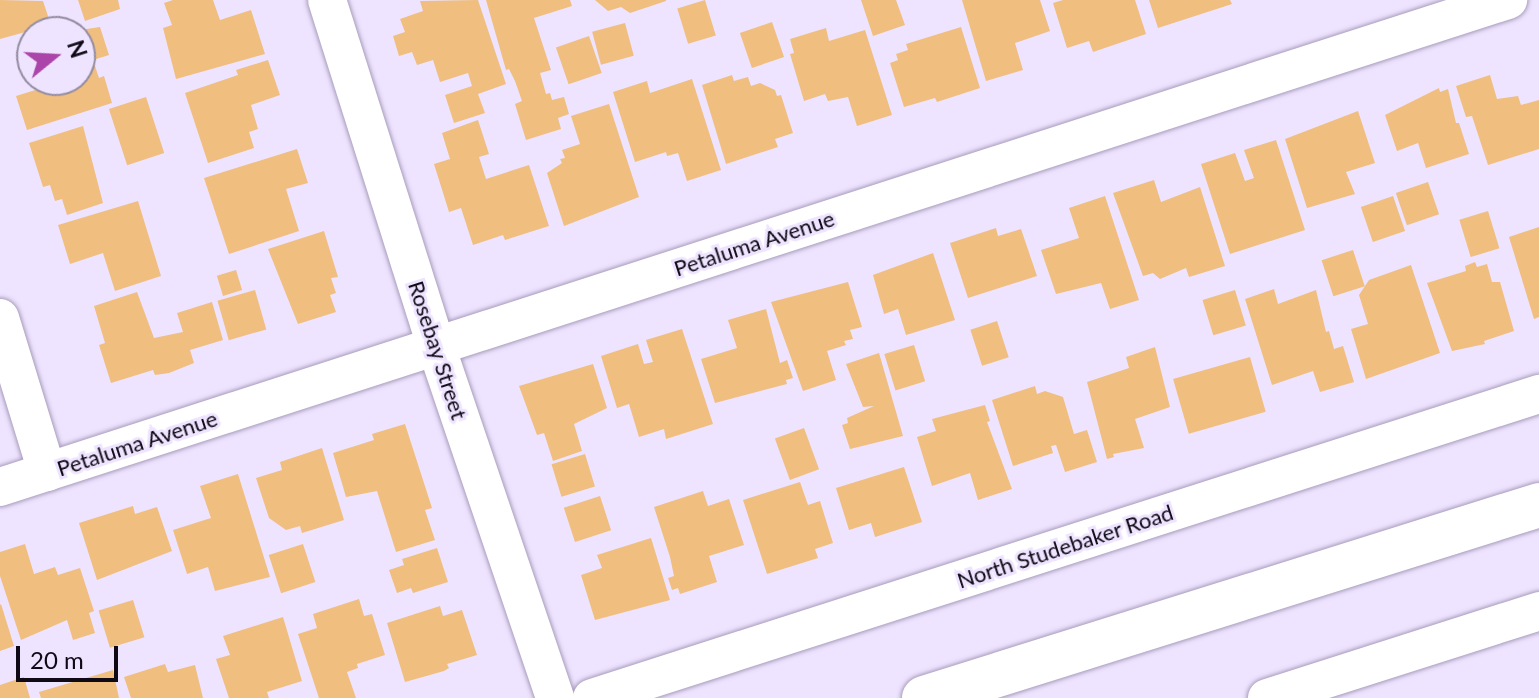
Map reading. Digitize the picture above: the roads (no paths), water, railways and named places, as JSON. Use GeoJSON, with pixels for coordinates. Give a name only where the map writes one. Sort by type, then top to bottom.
{"type":"FeatureCollection","features":[{"type":"Feature","properties":{"kind":"main road"},"geometry":{"type":"LineString","coordinates":[[926,698],[1539,505]]}},
{"type":"Feature","properties":{"kind":"street","name":"Rosebay Street"},"geometry":{"type":"LineString","coordinates":[[327,0],[436,346],[555,698]]}},
{"type":"Feature","properties":{"kind":"street","name":"Petaluma Avenue"},"geometry":{"type":"LineString","coordinates":[[0,487],[1508,0]]}},
{"type":"Feature","properties":{"kind":"street"},"geometry":{"type":"LineString","coordinates":[[0,318],[47,472]]}},
{"type":"Feature","properties":{"kind":"street","name":"North Studebaker Road"},"geometry":{"type":"LineString","coordinates":[[592,698],[1539,394]]}},
{"type":"Feature","properties":{"kind":"street"},"geometry":{"type":"LineString","coordinates":[[1267,698],[1539,611]]}}]}
